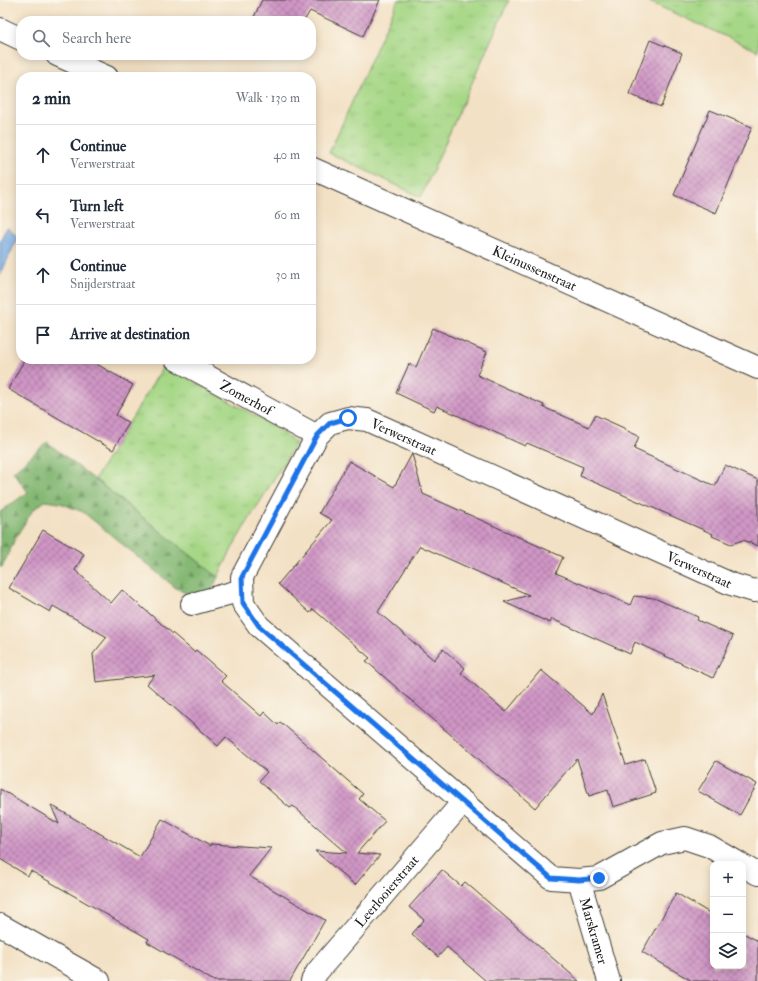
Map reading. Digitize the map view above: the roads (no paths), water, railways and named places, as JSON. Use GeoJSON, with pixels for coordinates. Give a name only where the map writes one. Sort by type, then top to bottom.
{"type":"FeatureCollection","features":[{"type":"Feature","properties":{"kind":"street"},"geometry":{"type":"LineString","coordinates":[[0,29],[16,36]]}},
{"type":"Feature","properties":{"kind":"street"},"geometry":{"type":"LineString","coordinates":[[68,60],[96,72]]}},
{"type":"Feature","properties":{"kind":"street","name":"Kleinussenstraat"},"geometry":{"type":"LineString","coordinates":[[316,170],[758,368]]}},
{"type":"Feature","properties":{"kind":"street","name":"Zomerhof"},"geometry":{"type":"LineString","coordinates":[[185,364],[317,436]]}},
{"type":"Feature","properties":{"kind":"street","name":"Verwerstraat"},"geometry":{"type":"LineString","coordinates":[[735,861],[709,846],[685,838],[662,843],[599,878],[579,880],[551,878],[259,626],[243,603],[242,577],[317,436],[330,423],[348,418],[367,420],[731,584],[754,591],[758,590]]}},
{"type":"Feature","properties":{"kind":"street"},"geometry":{"type":"LineString","coordinates":[[192,604],[242,590]]}},
{"type":"Feature","properties":{"kind":"street","name":"Leerlooierstraat"},"geometry":{"type":"LineString","coordinates":[[312,981],[317,972],[463,802]]}},
{"type":"Feature","properties":{"kind":"street"},"geometry":{"type":"LineString","coordinates":[[746,868],[758,874]]}},
{"type":"Feature","properties":{"kind":"street","name":"Marskramer"},"geometry":{"type":"LineString","coordinates":[[579,880],[609,981]]}},
{"type":"Feature","properties":{"kind":"street"},"geometry":{"type":"LineString","coordinates":[[0,925],[99,981]]}},
{"type":"Feature","properties":{"kind":"water"},"geometry":{"type":"Polygon","coordinates":[[[7,227],[16,235],[16,241],[0,276],[0,241],[7,227]]]}}]}
